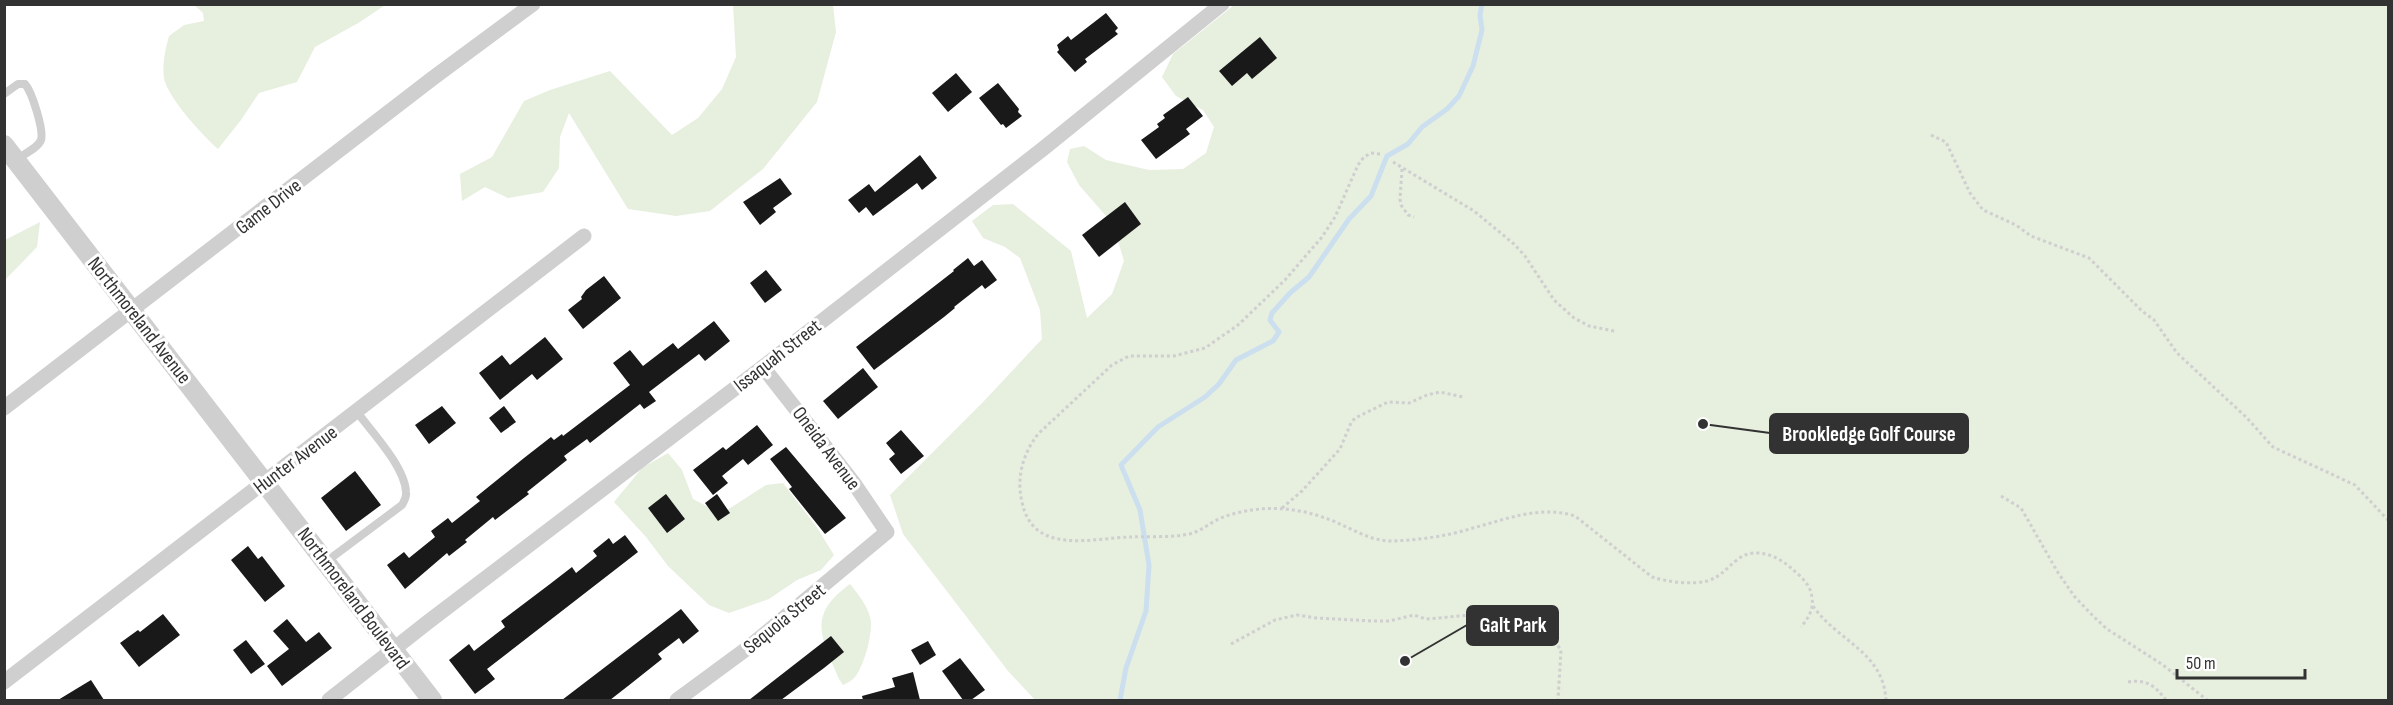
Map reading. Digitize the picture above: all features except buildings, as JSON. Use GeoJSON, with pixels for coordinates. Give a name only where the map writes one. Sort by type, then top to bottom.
{"type":"FeatureCollection","features":[{"type":"Feature","properties":{"kind":"street","name":"Game Drive"},"geometry":{"type":"LineString","coordinates":[[4,408],[533,4]]}},
{"type":"Feature","properties":{"kind":"street","name":"Issaquah Street"},"geometry":{"type":"LineString","coordinates":[[329,700],[1044,148],[1222,4]]}},
{"type":"Feature","properties":{"kind":"street","name":"Northmoreland Avenue"},"geometry":{"type":"LineString","coordinates":[[10,152],[271,489]]}},
{"type":"Feature","properties":{"kind":"street","name":"Hunter Avenue"},"geometry":{"type":"LineString","coordinates":[[4,682],[271,489],[357,412],[584,236]]}},
{"type":"Feature","properties":{"kind":"street","name":"Oneida Avenue"},"geometry":{"type":"LineString","coordinates":[[763,367],[853,482],[887,532]]}},
{"type":"Feature","properties":{"kind":"street","name":"Northmoreland Boulevard"},"geometry":{"type":"LineString","coordinates":[[271,489],[432,700]]}},
{"type":"Feature","properties":{"kind":"street","name":"Sequoia Street"},"geometry":{"type":"LineString","coordinates":[[677,700],[749,647],[887,532]]}},
{"type":"Feature","properties":{"kind":"lane"},"geometry":{"type":"LineString","coordinates":[[4,94],[18,84],[25,84],[31,91],[41,131],[41,140],[37,145],[10,152]]}},
{"type":"Feature","properties":{"kind":"lane"},"geometry":{"type":"LineString","coordinates":[[326,562],[402,505],[407,494],[404,480],[390,457],[357,412]]}},
{"type":"Feature","properties":{"kind":"path"},"geometry":{"type":"LineString","coordinates":[[1931,135],[1946,142],[1970,193],[1983,210],[2016,225],[2031,236],[2089,258],[2154,320],[2177,353],[2246,417],[2273,447],[2355,484],[2388,520]]}},
{"type":"Feature","properties":{"kind":"path"},"geometry":{"type":"LineString","coordinates":[[1380,154],[1371,153],[1364,157],[1358,165],[1335,217],[1322,237],[1285,280],[1238,325],[1205,348],[1174,356],[1142,354],[1129,356],[1112,365],[1038,434],[1029,446],[1019,482],[1021,499],[1028,520],[1049,536],[1078,542],[1189,534],[1230,515],[1252,510],[1280,509],[1320,516],[1370,538],[1389,541],[1456,532],[1505,517],[1562,512],[1575,516],[1652,576],[1661,580],[1698,583],[1719,577],[1739,557],[1751,553],[1775,556],[1807,584],[1813,606],[1832,629],[1862,650],[1873,663],[1881,676],[1886,700]]}},
{"type":"Feature","properties":{"kind":"path"},"geometry":{"type":"LineString","coordinates":[[1393,162],[1474,211],[1514,244],[1525,256],[1554,300],[1574,318],[1589,326],[1614,331]]}},
{"type":"Feature","properties":{"kind":"path"},"geometry":{"type":"LineString","coordinates":[[1402,169],[1401,206],[1408,215],[1414,217]]}},
{"type":"Feature","properties":{"kind":"path"},"geometry":{"type":"LineString","coordinates":[[1280,509],[1302,491],[1341,449],[1348,428],[1355,418],[1388,402],[1409,403],[1440,392],[1463,397]]}},
{"type":"Feature","properties":{"kind":"path"},"geometry":{"type":"LineString","coordinates":[[2001,496],[2021,508],[2057,571],[2074,596],[2094,617],[2107,629],[2163,665],[2207,700]]}},
{"type":"Feature","properties":{"kind":"path"},"geometry":{"type":"LineString","coordinates":[[1801,627],[1813,606]]}},
{"type":"Feature","properties":{"kind":"path"},"geometry":{"type":"LineString","coordinates":[[1231,644],[1275,620],[1297,615],[1373,621],[1389,621],[1414,615],[1426,619],[1472,615],[1531,618],[1544,626],[1561,650],[1558,700]]}},
{"type":"Feature","properties":{"kind":"path"},"geometry":{"type":"LineString","coordinates":[[2128,682],[2142,681],[2151,684],[2166,700]]}},
{"type":"Feature","properties":{"kind":"green space"},"geometry":{"type":"Polygon","coordinates":[[[194,5],[385,5],[315,47],[297,82],[259,93],[218,149],[179,106],[164,78],[164,57],[169,36],[184,25],[204,21],[203,13],[194,5]]]}},
{"type":"Feature","properties":{"kind":"green space"},"geometry":{"type":"Polygon","coordinates":[[[733,5],[833,5],[836,32],[817,102],[763,169],[710,211],[676,216],[628,209],[569,113],[560,137],[559,168],[543,192],[508,198],[485,187],[462,201],[460,174],[492,157],[524,101],[550,90],[610,71],[672,135],[698,118],[722,89],[736,57],[733,5]]]}},
{"type":"Feature","properties":{"kind":"green space"},"geometry":{"type":"Polygon","coordinates":[[[1234,5],[2388,5],[2388,700],[1035,700],[1008,671],[903,534],[890,495],[1042,339],[1040,310],[1020,258],[1005,247],[983,238],[972,221],[993,205],[1013,204],[1071,251],[1087,318],[1112,294],[1124,261],[1113,224],[1079,185],[1067,162],[1070,149],[1084,146],[1106,160],[1149,170],[1183,169],[1206,153],[1214,127],[1203,110],[1176,96],[1162,77],[1173,54],[1234,5]]]}},
{"type":"Feature","properties":{"kind":"green space"},"geometry":{"type":"Polygon","coordinates":[[[40,222],[37,247],[5,280],[5,240],[40,222]]]}},
{"type":"Feature","properties":{"kind":"green space"},"geometry":{"type":"Polygon","coordinates":[[[668,453],[682,470],[693,499],[721,514],[766,485],[783,483],[816,526],[834,555],[821,570],[797,580],[769,599],[729,613],[709,605],[668,566],[646,537],[614,502],[642,468],[668,453]]]}},
{"type":"Feature","properties":{"kind":"green space"},"geometry":{"type":"Polygon","coordinates":[[[850,584],[867,608],[871,631],[862,665],[853,679],[843,685],[827,651],[822,628],[827,606],[850,584]]]}},
{"type":"Feature","properties":{"kind":"waterway"},"geometry":{"type":"LineString","coordinates":[[1120,700],[1126,668],[1146,611],[1149,565],[1140,510],[1121,465],[1158,427],[1205,397],[1219,384],[1236,360],[1273,341],[1279,332],[1270,320],[1272,313],[1309,277],[1349,219],[1371,196],[1387,156],[1408,144],[1422,127],[1447,109],[1459,96],[1473,66],[1482,30],[1480,15],[1482,4]]}},
{"type":"Feature","properties":{"kind":"place","name":"Brookledge Golf Course"},"geometry":{"type":"Point","coordinates":[1703,424]}},
{"type":"Feature","properties":{"kind":"place","name":"Galt Park"},"geometry":{"type":"Point","coordinates":[1405,661]}}]}
